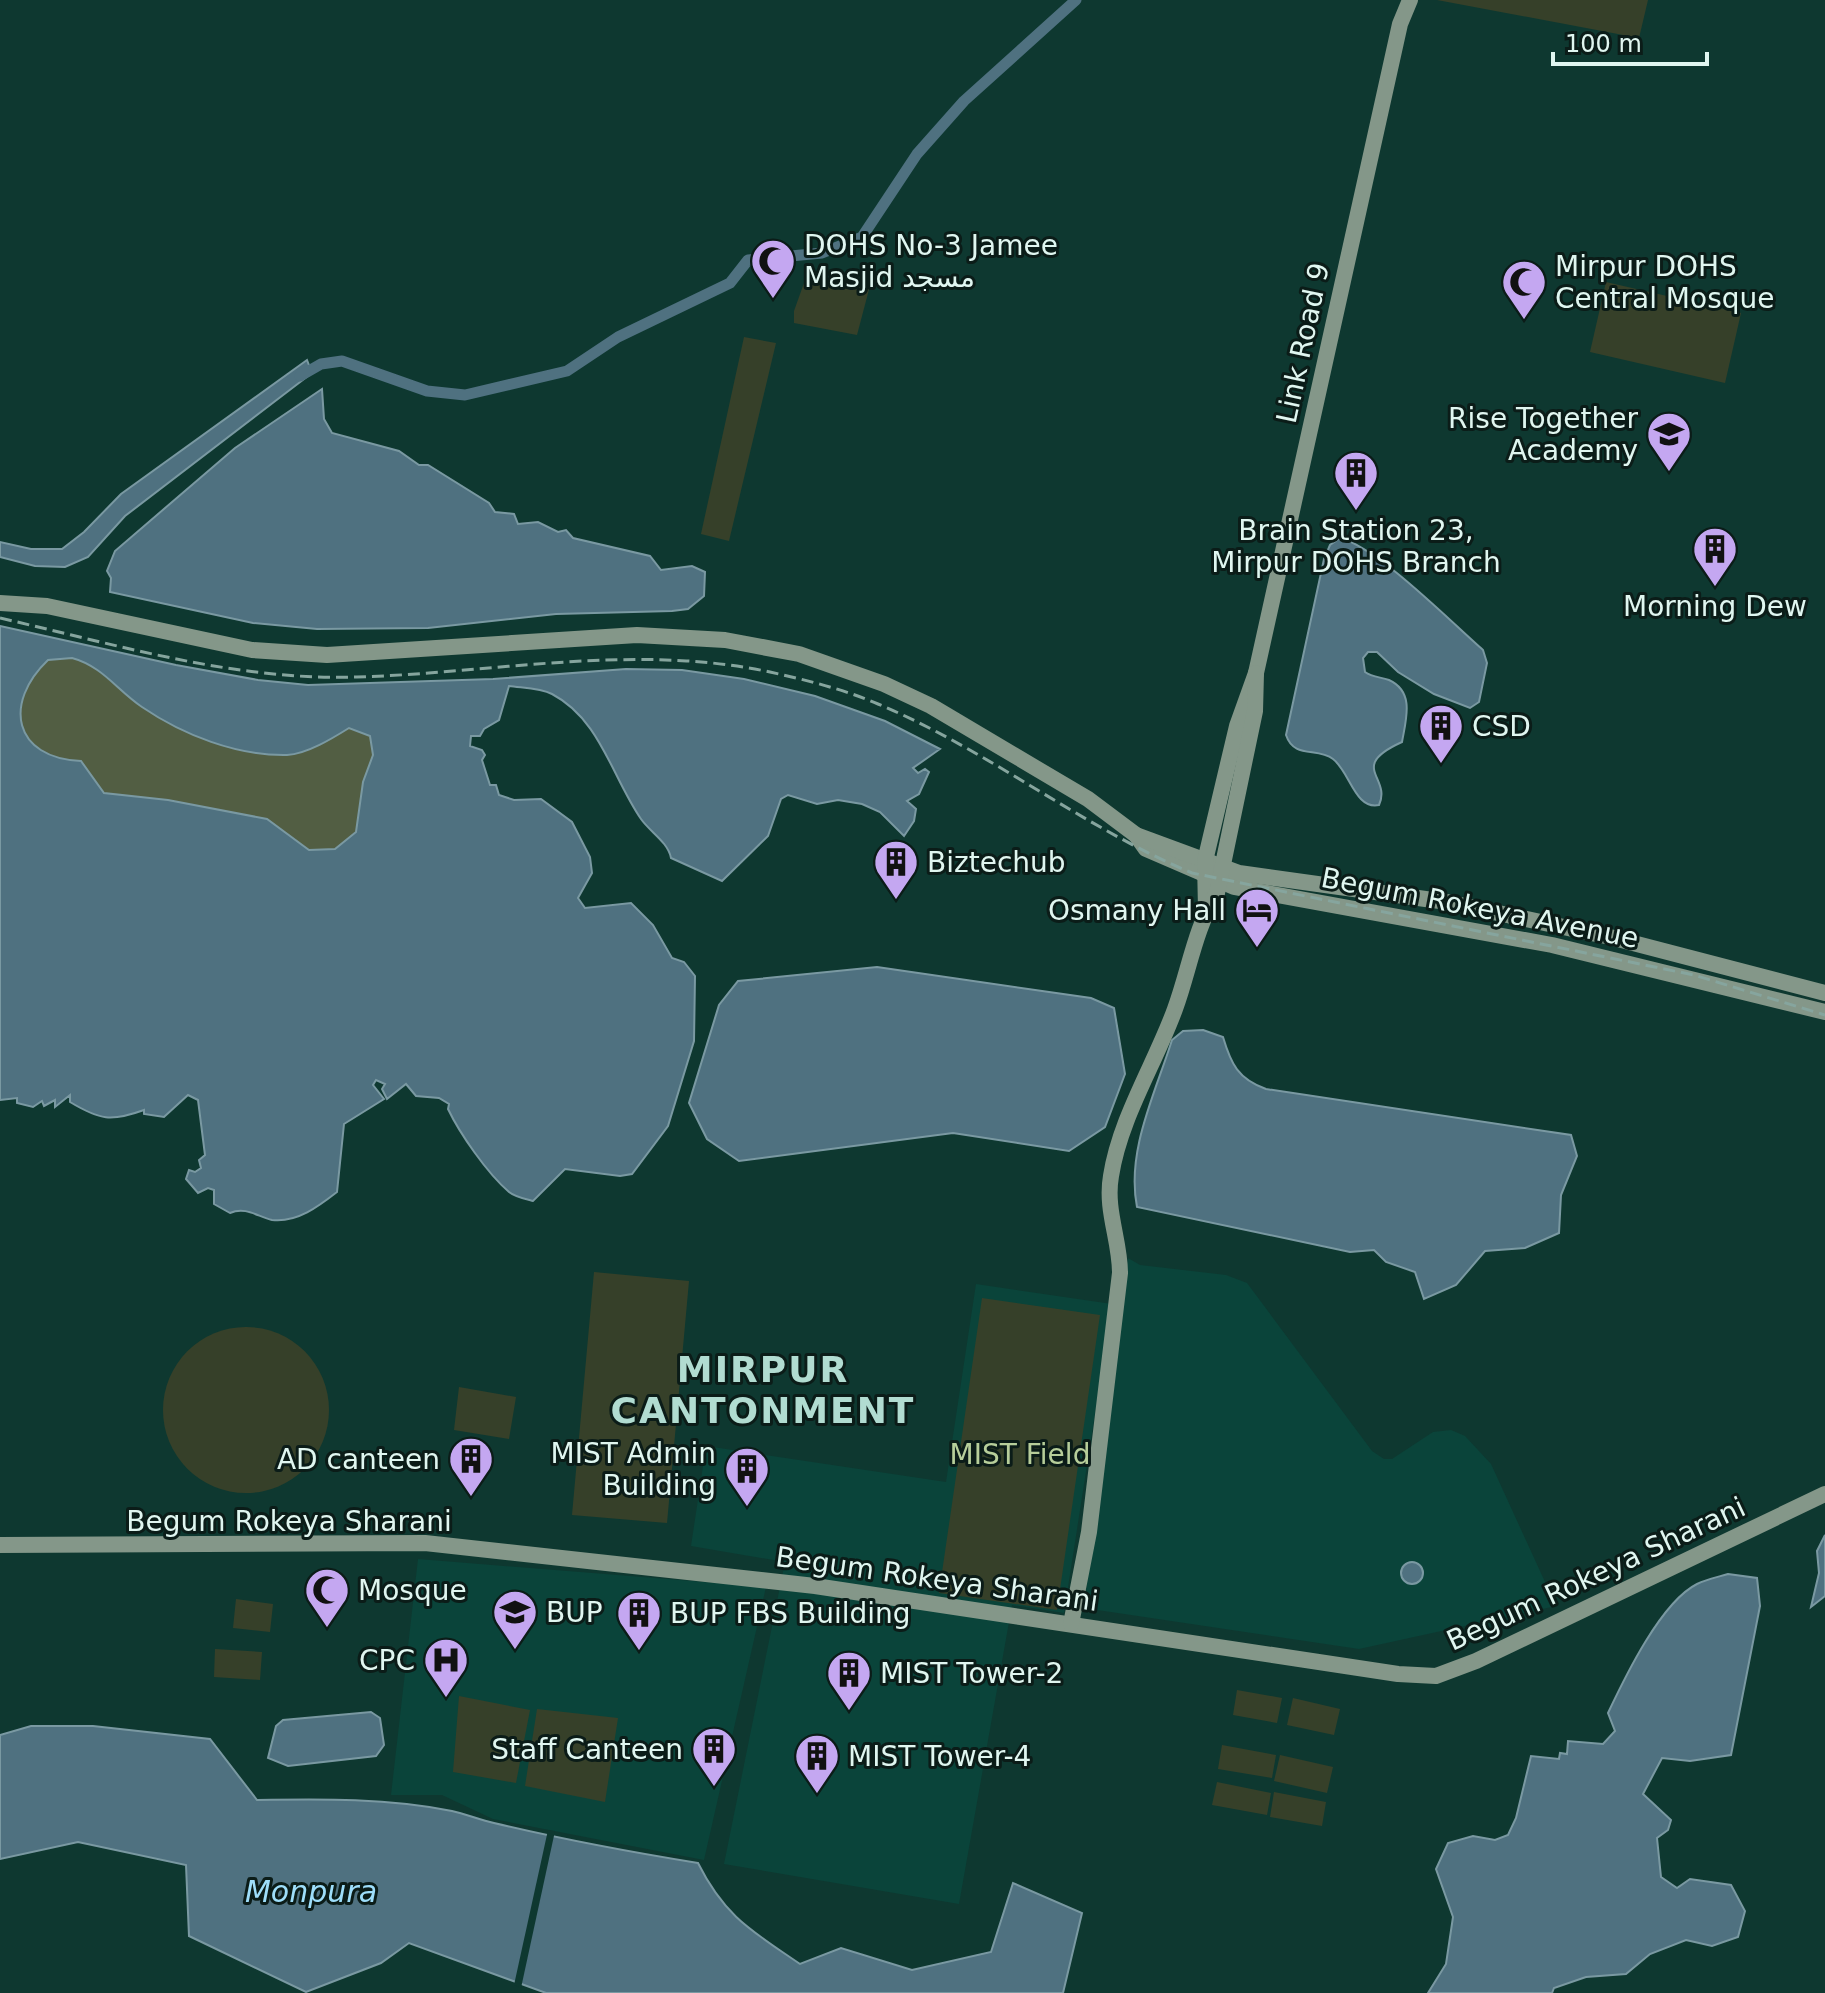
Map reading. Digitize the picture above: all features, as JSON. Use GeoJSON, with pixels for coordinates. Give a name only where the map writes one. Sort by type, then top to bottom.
{"type":"FeatureCollection","features":[{"type":"Feature","properties":{"kind":"main road","name":"Link Road 9"},"geometry":{"type":"LineString","coordinates":[[1400,24],[1401,0]]}},
{"type":"Feature","properties":{"kind":"main road","name":"Link Road 9"},"geometry":{"type":"LineString","coordinates":[[1071,1624],[1089,1532],[1120,1273],[1120,1247],[1110,1214],[1110,1178],[1124,1132],[1175,1009],[1206,910],[1217,893],[1212,871],[1255,711],[1256,673],[1400,24],[1410,0]]}},
{"type":"Feature","properties":{"kind":"main road","name":"Begum Rokeya Avenue"},"geometry":{"type":"LineString","coordinates":[[1,603],[47,606],[252,650],[327,655],[637,635],[748,643],[827,663],[909,695],[1088,799],[1136,835],[1146,849],[1212,871],[1250,891],[1611,957],[1825,1012]]}},
{"type":"Feature","properties":{"kind":"main road","name":"Begum Rokeya Avenue"},"geometry":{"type":"LineString","coordinates":[[1212,871],[1461,905],[1610,937],[1825,993]]}},
{"type":"Feature","properties":{"kind":"main road","name":"Begum Rokeya Sharani"},"geometry":{"type":"LineString","coordinates":[[0,1545],[425,1543],[686,1570],[1398,1674],[1436,1676],[1476,1661],[1825,1494]]}},
{"type":"Feature","properties":{"kind":"shaded area"},"geometry":{"type":"Polygon","coordinates":[[[72,658],[87,662],[142,707],[182,729],[233,749],[333,738],[349,728],[370,736],[373,755],[363,782],[356,832],[335,849],[309,850],[265,824],[239,815],[183,803],[104,793],[81,762],[58,758],[41,750],[29,739],[22,726],[21,710],[25,693],[34,676],[48,659],[72,658]]]}},
{"type":"Feature","properties":{"kind":"shaded area"},"geometry":{"type":"Polygon","coordinates":[[[1128,1258],[1140,1265],[1226,1275],[1247,1283],[1372,1451],[1384,1459],[1392,1459],[1433,1432],[1451,1430],[1465,1436],[1491,1464],[1556,1606],[1359,1649],[1084,1608],[1128,1258]]]}},
{"type":"Feature","properties":{"kind":"shaded area"},"geometry":{"type":"Polygon","coordinates":[[[976,1284],[1112,1304],[1064,1613],[1012,1605],[959,1904],[724,1864],[785,1562],[691,1546],[706,1446],[946,1482],[976,1284]]]}},
{"type":"Feature","properties":{"kind":"shaded area"},"geometry":{"type":"Polygon","coordinates":[[[418,1559],[766,1587],[704,1860],[493,1819],[442,1795],[391,1795],[418,1559]]]}},
{"type":"Feature","properties":{"kind":"green space"},"geometry":{"type":"Polygon","coordinates":[[[1437,0],[1648,0],[1639,38],[1437,0]]]}},
{"type":"Feature","properties":{"kind":"green space"},"geometry":{"type":"Polygon","coordinates":[[[872,278],[857,335],[794,323],[794,311],[804,283],[872,278]]]}},
{"type":"Feature","properties":{"kind":"green space"},"geometry":{"type":"Polygon","coordinates":[[[1606,282],[1741,313],[1725,383],[1590,352],[1606,282]]]}},
{"type":"Feature","properties":{"kind":"green space"},"geometry":{"type":"Polygon","coordinates":[[[744,337],[776,343],[729,541],[701,534],[744,337]]]}},
{"type":"Feature","properties":{"kind":"green space"},"geometry":{"type":"Polygon","coordinates":[[[594,1272],[689,1281],[667,1523],[572,1515],[594,1272]]]}},
{"type":"Feature","properties":{"kind":"green space","name":"MIST Field"},"geometry":{"type":"Polygon","coordinates":[[[982,1298],[1100,1315],[1057,1610],[939,1593],[982,1298]]]}},
{"type":"Feature","properties":{"kind":"green space"},"geometry":{"type":"Polygon","coordinates":[[[246,1327],[278,1333],[305,1351],[323,1378],[329,1410],[323,1442],[305,1469],[278,1487],[246,1493],[214,1487],[187,1469],[169,1442],[163,1410],[169,1378],[187,1351],[214,1333],[246,1327]]]}},
{"type":"Feature","properties":{"kind":"green space"},"geometry":{"type":"Polygon","coordinates":[[[459,1387],[516,1397],[509,1439],[454,1430],[459,1387]]]}},
{"type":"Feature","properties":{"kind":"green space"},"geometry":{"type":"Polygon","coordinates":[[[236,1599],[273,1604],[270,1632],[233,1628],[236,1599]]]}},
{"type":"Feature","properties":{"kind":"green space"},"geometry":{"type":"Polygon","coordinates":[[[215,1649],[262,1652],[260,1680],[214,1677],[215,1649]]]}},
{"type":"Feature","properties":{"kind":"green space"},"geometry":{"type":"Polygon","coordinates":[[[1237,1690],[1282,1698],[1277,1723],[1233,1715],[1237,1690]]]}},
{"type":"Feature","properties":{"kind":"green space"},"geometry":{"type":"Polygon","coordinates":[[[459,1696],[530,1710],[516,1783],[453,1772],[459,1696]]]}},
{"type":"Feature","properties":{"kind":"green space"},"geometry":{"type":"Polygon","coordinates":[[[1293,1698],[1340,1709],[1334,1735],[1287,1725],[1293,1698]]]}},
{"type":"Feature","properties":{"kind":"green space"},"geometry":{"type":"Polygon","coordinates":[[[537,1709],[618,1718],[605,1802],[525,1786],[537,1709]]]}},
{"type":"Feature","properties":{"kind":"green space"},"geometry":{"type":"Polygon","coordinates":[[[1222,1745],[1276,1755],[1272,1778],[1218,1769],[1222,1745]]]}},
{"type":"Feature","properties":{"kind":"green space"},"geometry":{"type":"Polygon","coordinates":[[[1280,1755],[1333,1767],[1327,1793],[1274,1781],[1280,1755]]]}},
{"type":"Feature","properties":{"kind":"green space"},"geometry":{"type":"Polygon","coordinates":[[[1217,1782],[1271,1793],[1267,1815],[1212,1805],[1217,1782]]]}},
{"type":"Feature","properties":{"kind":"green space"},"geometry":{"type":"Polygon","coordinates":[[[1274,1792],[1326,1802],[1322,1826],[1270,1817],[1274,1792]]]}},
{"type":"Feature","properties":{"kind":"water"},"geometry":{"type":"Polygon","coordinates":[[[307,360],[312,373],[125,516],[88,557],[65,567],[35,566],[0,557],[0,542],[31,549],[62,549],[84,532],[121,494],[307,360]]]}},
{"type":"Feature","properties":{"kind":"water"},"geometry":{"type":"Polygon","coordinates":[[[322,389],[324,419],[332,433],[399,451],[419,465],[428,465],[489,503],[495,512],[514,514],[518,524],[538,522],[558,532],[566,530],[573,538],[650,556],[661,570],[692,566],[705,572],[704,596],[688,609],[672,611],[556,614],[428,628],[317,629],[253,623],[110,592],[111,578],[107,571],[115,551],[235,448],[322,389]]]}},
{"type":"Feature","properties":{"kind":"water"},"geometry":{"type":"Polygon","coordinates":[[[1340,538],[1373,555],[1413,587],[1483,650],[1487,663],[1479,702],[1470,708],[1434,694],[1398,672],[1377,652],[1368,652],[1363,658],[1365,672],[1397,685],[1403,692],[1407,707],[1402,742],[1377,758],[1374,766],[1380,787],[1379,805],[1364,802],[1358,796],[1333,759],[1294,747],[1286,735],[1324,559],[1330,545],[1340,538]]]}},
{"type":"Feature","properties":{"kind":"water"},"geometry":{"type":"Polygon","coordinates":[[[0,626],[176,665],[258,680],[308,685],[493,679],[626,669],[682,670],[744,679],[815,696],[885,721],[940,749],[913,768],[918,773],[925,769],[929,772],[919,794],[907,801],[916,809],[914,821],[904,836],[880,812],[862,804],[838,800],[817,804],[788,795],[781,799],[768,836],[722,881],[671,858],[663,842],[641,819],[631,803],[594,733],[568,705],[552,694],[509,686],[499,720],[484,729],[480,736],[471,736],[470,746],[482,750],[485,755],[482,760],[490,785],[496,785],[499,795],[514,800],[541,799],[572,822],[590,857],[592,873],[578,898],[585,908],[631,903],[653,925],[672,958],[684,962],[695,976],[694,1041],[668,1126],[632,1174],[620,1176],[565,1169],[533,1201],[517,1197],[492,1175],[475,1153],[453,1119],[449,1104],[439,1098],[416,1096],[406,1084],[387,1099],[382,1089],[385,1084],[376,1080],[373,1085],[384,1099],[344,1124],[337,1192],[299,1216],[272,1220],[247,1211],[230,1213],[214,1204],[214,1190],[208,1188],[198,1193],[186,1179],[189,1170],[195,1172],[201,1168],[199,1160],[205,1155],[198,1100],[188,1095],[164,1117],[144,1114],[144,1110],[123,1116],[98,1116],[70,1102],[70,1095],[55,1107],[55,1100],[44,1106],[42,1101],[33,1107],[17,1103],[17,1098],[0,1100],[0,626]],[[72,658],[48,660],[25,694],[21,710],[22,726],[29,739],[41,750],[58,758],[81,761],[104,793],[168,800],[267,819],[309,850],[335,849],[356,832],[363,782],[373,755],[370,736],[349,728],[311,749],[287,755],[230,748],[193,735],[158,717],[83,662],[72,658]]]}},
{"type":"Feature","properties":{"kind":"water"},"geometry":{"type":"Polygon","coordinates":[[[877,967],[1091,998],[1114,1008],[1125,1074],[1105,1127],[1069,1151],[953,1133],[739,1161],[707,1139],[689,1103],[719,1005],[738,981],[877,967]]]}},
{"type":"Feature","properties":{"kind":"water"},"geometry":{"type":"Polygon","coordinates":[[[1203,1030],[1223,1037],[1237,1069],[1266,1089],[1571,1135],[1577,1156],[1561,1195],[1559,1233],[1525,1248],[1485,1251],[1456,1285],[1424,1299],[1415,1272],[1386,1262],[1374,1250],[1350,1252],[1137,1207],[1135,1165],[1139,1144],[1172,1040],[1183,1031],[1203,1030]]]}},
{"type":"Feature","properties":{"kind":"water"},"geometry":{"type":"Polygon","coordinates":[[[1825,1535],[1825,1596],[1811,1607],[1819,1573],[1817,1551],[1825,1535]]]}},
{"type":"Feature","properties":{"kind":"water"},"geometry":{"type":"Polygon","coordinates":[[[1412,1562],[1420,1565],[1423,1573],[1420,1581],[1412,1584],[1404,1581],[1401,1573],[1404,1565],[1412,1562]]]}},
{"type":"Feature","properties":{"kind":"water"},"geometry":{"type":"Polygon","coordinates":[[[1728,1574],[1757,1578],[1760,1606],[1731,1755],[1690,1761],[1662,1758],[1643,1794],[1671,1820],[1668,1830],[1657,1838],[1661,1877],[1677,1888],[1690,1879],[1731,1885],[1745,1911],[1738,1937],[1712,1946],[1686,1940],[1650,1954],[1626,1974],[1586,1977],[1554,1988],[1552,1993],[1428,1993],[1446,1964],[1453,1917],[1436,1869],[1448,1843],[1473,1836],[1495,1840],[1508,1835],[1516,1818],[1531,1756],[1559,1759],[1560,1753],[1567,1754],[1568,1741],[1603,1744],[1615,1731],[1608,1713],[1634,1661],[1658,1623],[1684,1593],[1701,1582],[1728,1574]]]}},
{"type":"Feature","properties":{"kind":"water"},"geometry":{"type":"Polygon","coordinates":[[[371,1712],[380,1718],[384,1745],[376,1756],[288,1766],[268,1758],[276,1726],[283,1720],[371,1712]]]}},
{"type":"Feature","properties":{"kind":"water","name":"Monpura"},"geometry":{"type":"Polygon","coordinates":[[[31,1726],[93,1726],[210,1739],[257,1800],[355,1800],[428,1807],[570,1840],[698,1863],[729,1910],[800,1964],[841,1948],[912,1970],[991,1952],[1013,1883],[1082,1913],[1063,1993],[546,1993],[409,1943],[381,1963],[306,1992],[189,1936],[186,1865],[78,1842],[0,1859],[0,1735],[31,1726]]]}},
{"type":"Feature","properties":{"kind":"pier"},"geometry":{"type":"Polygon","coordinates":[[[548,1830],[555,1831],[521,1988],[514,1985],[548,1830]]]}},
{"type":"Feature","properties":{"kind":"waterway"},"geometry":{"type":"LineString","coordinates":[[300,376],[321,364],[342,361],[427,391],[465,395],[567,371],[618,337],[730,283],[748,260],[822,253],[862,237],[917,154],[964,101],[1076,0]]}},
{"type":"Feature","properties":{"kind":"railway"},"geometry":{"type":"LineString","coordinates":[[0,618],[177,659],[311,677],[357,677],[616,660],[719,664],[770,672],[851,694],[919,723],[1112,834],[1192,873],[1694,975],[1825,1015]]}},
{"type":"Feature","properties":{"kind":"place","name":"DOHS No-3 Jamee Masjid مسجد"},"geometry":{"type":"Point","coordinates":[773,300]}},
{"type":"Feature","properties":{"kind":"place","name":"Mirpur DOHS Central Mosque"},"geometry":{"type":"Point","coordinates":[1524,321]}},
{"type":"Feature","properties":{"kind":"place","name":"Rise Together Academy"},"geometry":{"type":"Point","coordinates":[1669,473]}},
{"type":"Feature","properties":{"kind":"place","name":"Brain Station 23, Mirpur DOHS Branch"},"geometry":{"type":"Point","coordinates":[1356,512]}},
{"type":"Feature","properties":{"kind":"place","name":"Morning Dew"},"geometry":{"type":"Point","coordinates":[1715,588]}},
{"type":"Feature","properties":{"kind":"place","name":"CSD"},"geometry":{"type":"Point","coordinates":[1441,765]}},
{"type":"Feature","properties":{"kind":"place","name":"Biztechub"},"geometry":{"type":"Point","coordinates":[896,901]}},
{"type":"Feature","properties":{"kind":"place","name":"Osmany Hall"},"geometry":{"type":"Point","coordinates":[1257,949]}},
{"type":"Feature","properties":{"kind":"place","name":"AD canteen"},"geometry":{"type":"Point","coordinates":[471,1498]}},
{"type":"Feature","properties":{"kind":"place","name":"MIST Admin Building"},"geometry":{"type":"Point","coordinates":[747,1508]}},
{"type":"Feature","properties":{"kind":"place","name":"Mosque"},"geometry":{"type":"Point","coordinates":[327,1629]}},
{"type":"Feature","properties":{"kind":"place","name":"BUP"},"geometry":{"type":"Point","coordinates":[515,1651]}},
{"type":"Feature","properties":{"kind":"place","name":"BUP FBS Building"},"geometry":{"type":"Point","coordinates":[639,1652]}},
{"type":"Feature","properties":{"kind":"place","name":"CPC"},"geometry":{"type":"Point","coordinates":[446,1699]}},
{"type":"Feature","properties":{"kind":"place","name":"MIST Tower-2"},"geometry":{"type":"Point","coordinates":[849,1712]}},
{"type":"Feature","properties":{"kind":"place","name":"Staff Canteen"},"geometry":{"type":"Point","coordinates":[714,1788]}},
{"type":"Feature","properties":{"kind":"place","name":"MIST Tower-4"},"geometry":{"type":"Point","coordinates":[817,1795]}},
{"type":"Feature","properties":{"kind":"district","name":"MIRPUR CANTONMENT"},"geometry":{"type":"Point","coordinates":[763,1390]}}]}
